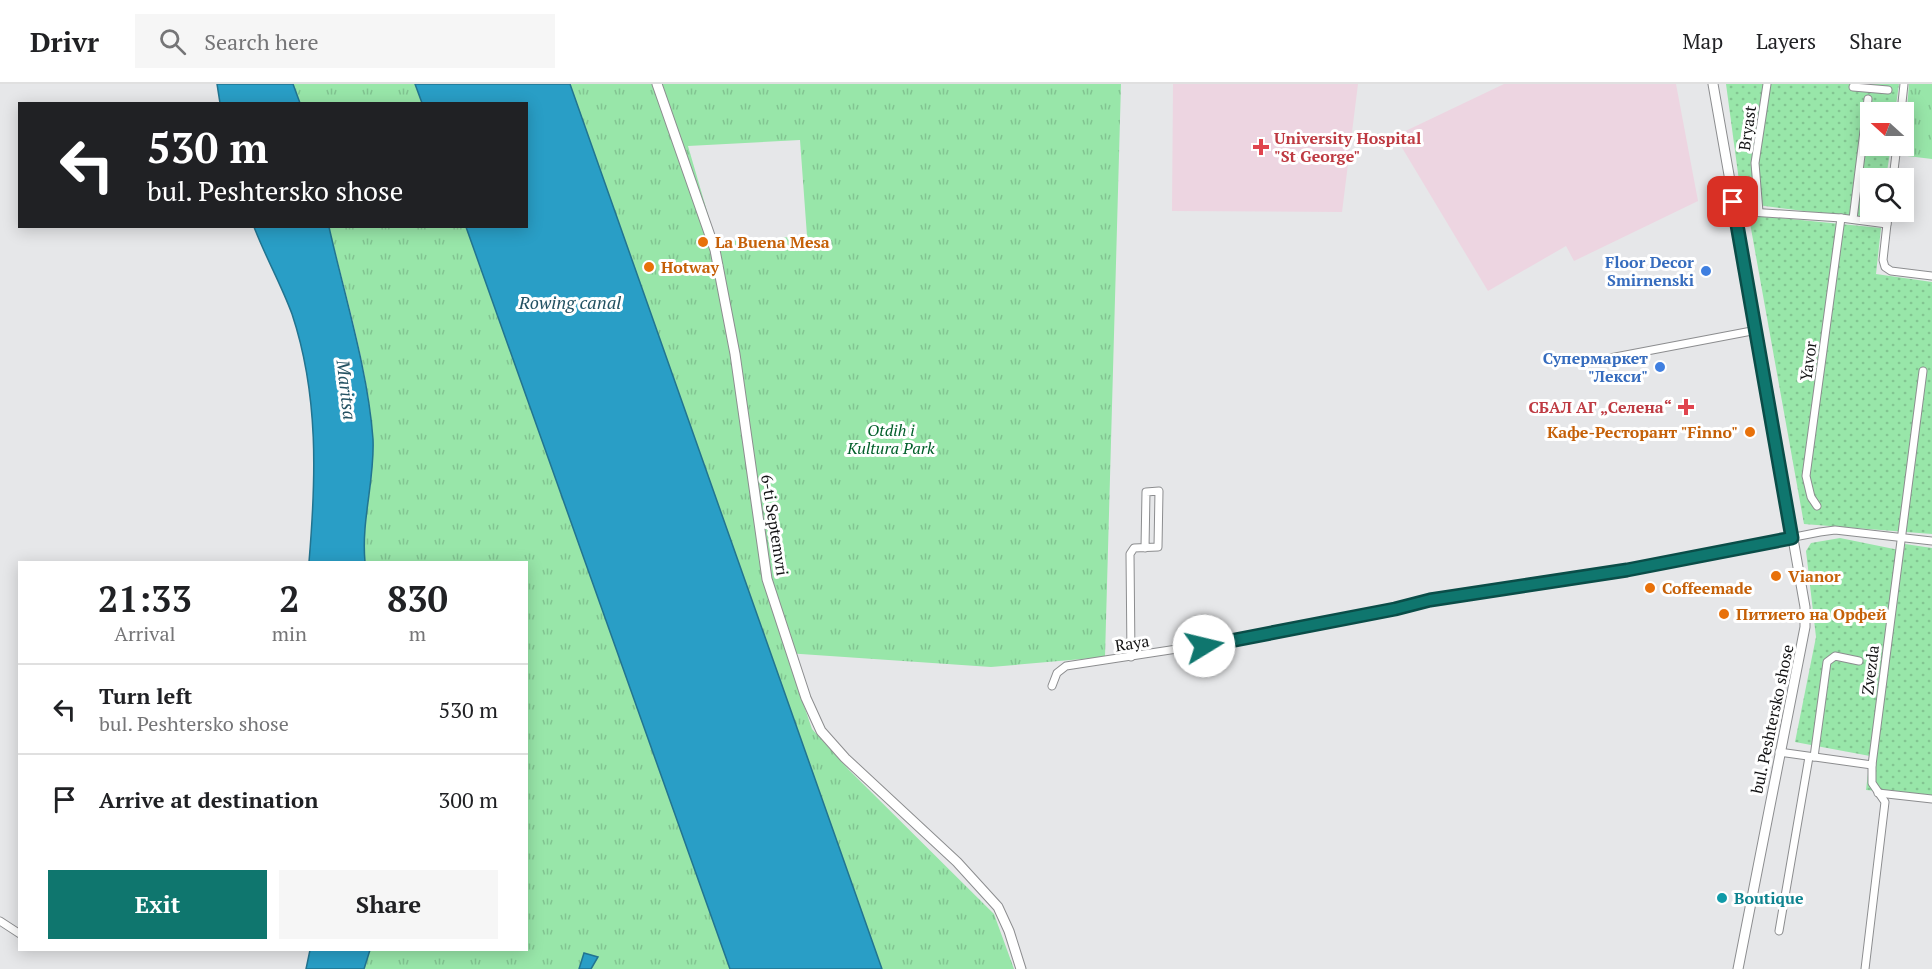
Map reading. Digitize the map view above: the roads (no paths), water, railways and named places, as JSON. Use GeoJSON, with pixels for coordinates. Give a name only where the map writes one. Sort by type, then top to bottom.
{"type":"FeatureCollection","features":[{"type":"Feature","properties":{"kind":"street","name":"6-ti Septemvri"},"geometry":{"type":"LineString","coordinates":[[657,84],[715,250],[735,354],[767,579],[808,702],[821,731],[845,758],[957,862],[998,907],[1009,931],[1021,969]]}},
{"type":"Feature","properties":{"kind":"street","name":"bul. Peshtersko shose"},"geometry":{"type":"LineString","coordinates":[[1713,84],[1757,330],[1805,627],[1803,649],[1779,752],[1738,969]]}},
{"type":"Feature","properties":{"kind":"street","name":"Bryast"},"geometry":{"type":"LineString","coordinates":[[1760,212],[1755,163],[1767,84]]}},
{"type":"Feature","properties":{"kind":"street"},"geometry":{"type":"LineString","coordinates":[[1902,102],[1904,84]]}},
{"type":"Feature","properties":{"kind":"street"},"geometry":{"type":"LineString","coordinates":[[1853,87],[1868,86],[1888,90]]}},
{"type":"Feature","properties":{"kind":"street"},"geometry":{"type":"LineString","coordinates":[[1853,219],[1868,99]]}},
{"type":"Feature","properties":{"kind":"street"},"geometry":{"type":"LineString","coordinates":[[1735,211],[1853,219],[1887,224],[1883,260],[1885,267],[1892,271],[1932,276]]}},
{"type":"Feature","properties":{"kind":"street","name":"Yavor"},"geometry":{"type":"LineString","coordinates":[[1817,506],[1811,497],[1806,476],[1841,218]]}},
{"type":"Feature","properties":{"kind":"street"},"geometry":{"type":"LineString","coordinates":[[1610,358],[1757,330]]}},
{"type":"Feature","properties":{"kind":"street","name":"Zvezda"},"geometry":{"type":"LineString","coordinates":[[1865,969],[1885,802],[1872,783],[1872,765],[1923,371]]}},
{"type":"Feature","properties":{"kind":"street"},"geometry":{"type":"LineString","coordinates":[[1131,657],[1130,554],[1134,548],[1145,548],[1158,547],[1159,491],[1146,492],[1145,548]]}},
{"type":"Feature","properties":{"kind":"street"},"geometry":{"type":"LineString","coordinates":[[1792,538],[1835,530],[1932,541]]}},
{"type":"Feature","properties":{"kind":"street","name":"Raya"},"geometry":{"type":"LineString","coordinates":[[1052,686],[1057,673],[1066,666],[1265,635],[1430,600],[1627,570],[1792,538]]}},
{"type":"Feature","properties":{"kind":"street"},"geometry":{"type":"LineString","coordinates":[[1779,931],[1827,662],[1835,656],[1859,661]]}},
{"type":"Feature","properties":{"kind":"street"},"geometry":{"type":"LineString","coordinates":[[1779,752],[1872,765]]}},
{"type":"Feature","properties":{"kind":"street"},"geometry":{"type":"LineString","coordinates":[[1878,794],[1932,799]]}},
{"type":"Feature","properties":{"kind":"street"},"geometry":{"type":"LineString","coordinates":[[0,921],[18,933]]}},
{"type":"Feature","properties":{"kind":"water"},"geometry":{"type":"Polygon","coordinates":[[[217,84],[293,84],[300,102],[220,102],[217,84]]]}},
{"type":"Feature","properties":{"kind":"water","name":"Rowing canal"},"geometry":{"type":"Polygon","coordinates":[[[415,84],[570,84],[882,969],[730,969],[466,228],[528,228],[528,102],[422,102],[415,84]]]}},
{"type":"Feature","properties":{"kind":"water","name":"Maritsa"},"geometry":{"type":"Polygon","coordinates":[[[254,228],[329,228],[361,359],[373,439],[364,546],[365,561],[309,561],[314,468],[307,375],[292,314],[254,228]]]}},
{"type":"Feature","properties":{"kind":"water"},"geometry":{"type":"Polygon","coordinates":[[[310,951],[370,951],[364,969],[306,969],[310,951]]]}},
{"type":"Feature","properties":{"kind":"water"},"geometry":{"type":"Polygon","coordinates":[[[584,953],[598,957],[591,969],[579,969],[584,953]]]}},
{"type":"Feature","properties":{"kind":"place","name":"University Hospital \"St George\""},"geometry":{"type":"Point","coordinates":[1261,147]}},
{"type":"Feature","properties":{"kind":"place","name":"La Buena Mesa"},"geometry":{"type":"Point","coordinates":[703,242]}},
{"type":"Feature","properties":{"kind":"place","name":"Hotway"},"geometry":{"type":"Point","coordinates":[649,267]}},
{"type":"Feature","properties":{"kind":"place","name":"Floor Decor Smirnenski"},"geometry":{"type":"Point","coordinates":[1706,271]}},
{"type":"Feature","properties":{"kind":"place","name":"Супермаркет \"Лекси\""},"geometry":{"type":"Point","coordinates":[1660,367]}},
{"type":"Feature","properties":{"kind":"place","name":"СБАЛ АГ „Селена“"},"geometry":{"type":"Point","coordinates":[1686,407]}},
{"type":"Feature","properties":{"kind":"place","name":"Кафе-Ресторант \"Finno\""},"geometry":{"type":"Point","coordinates":[1750,432]}},
{"type":"Feature","properties":{"kind":"place","name":"Vianor"},"geometry":{"type":"Point","coordinates":[1776,576]}},
{"type":"Feature","properties":{"kind":"place","name":"Coffeemade"},"geometry":{"type":"Point","coordinates":[1650,588]}},
{"type":"Feature","properties":{"kind":"place","name":"Питието на Орфей"},"geometry":{"type":"Point","coordinates":[1724,614]}},
{"type":"Feature","properties":{"kind":"place","name":"Boutique"},"geometry":{"type":"Point","coordinates":[1722,898]}},
{"type":"Feature","properties":{"kind":"park label","name":"Otdih i Kultura Park"},"geometry":{"type":"Point","coordinates":[891,439]}}]}
